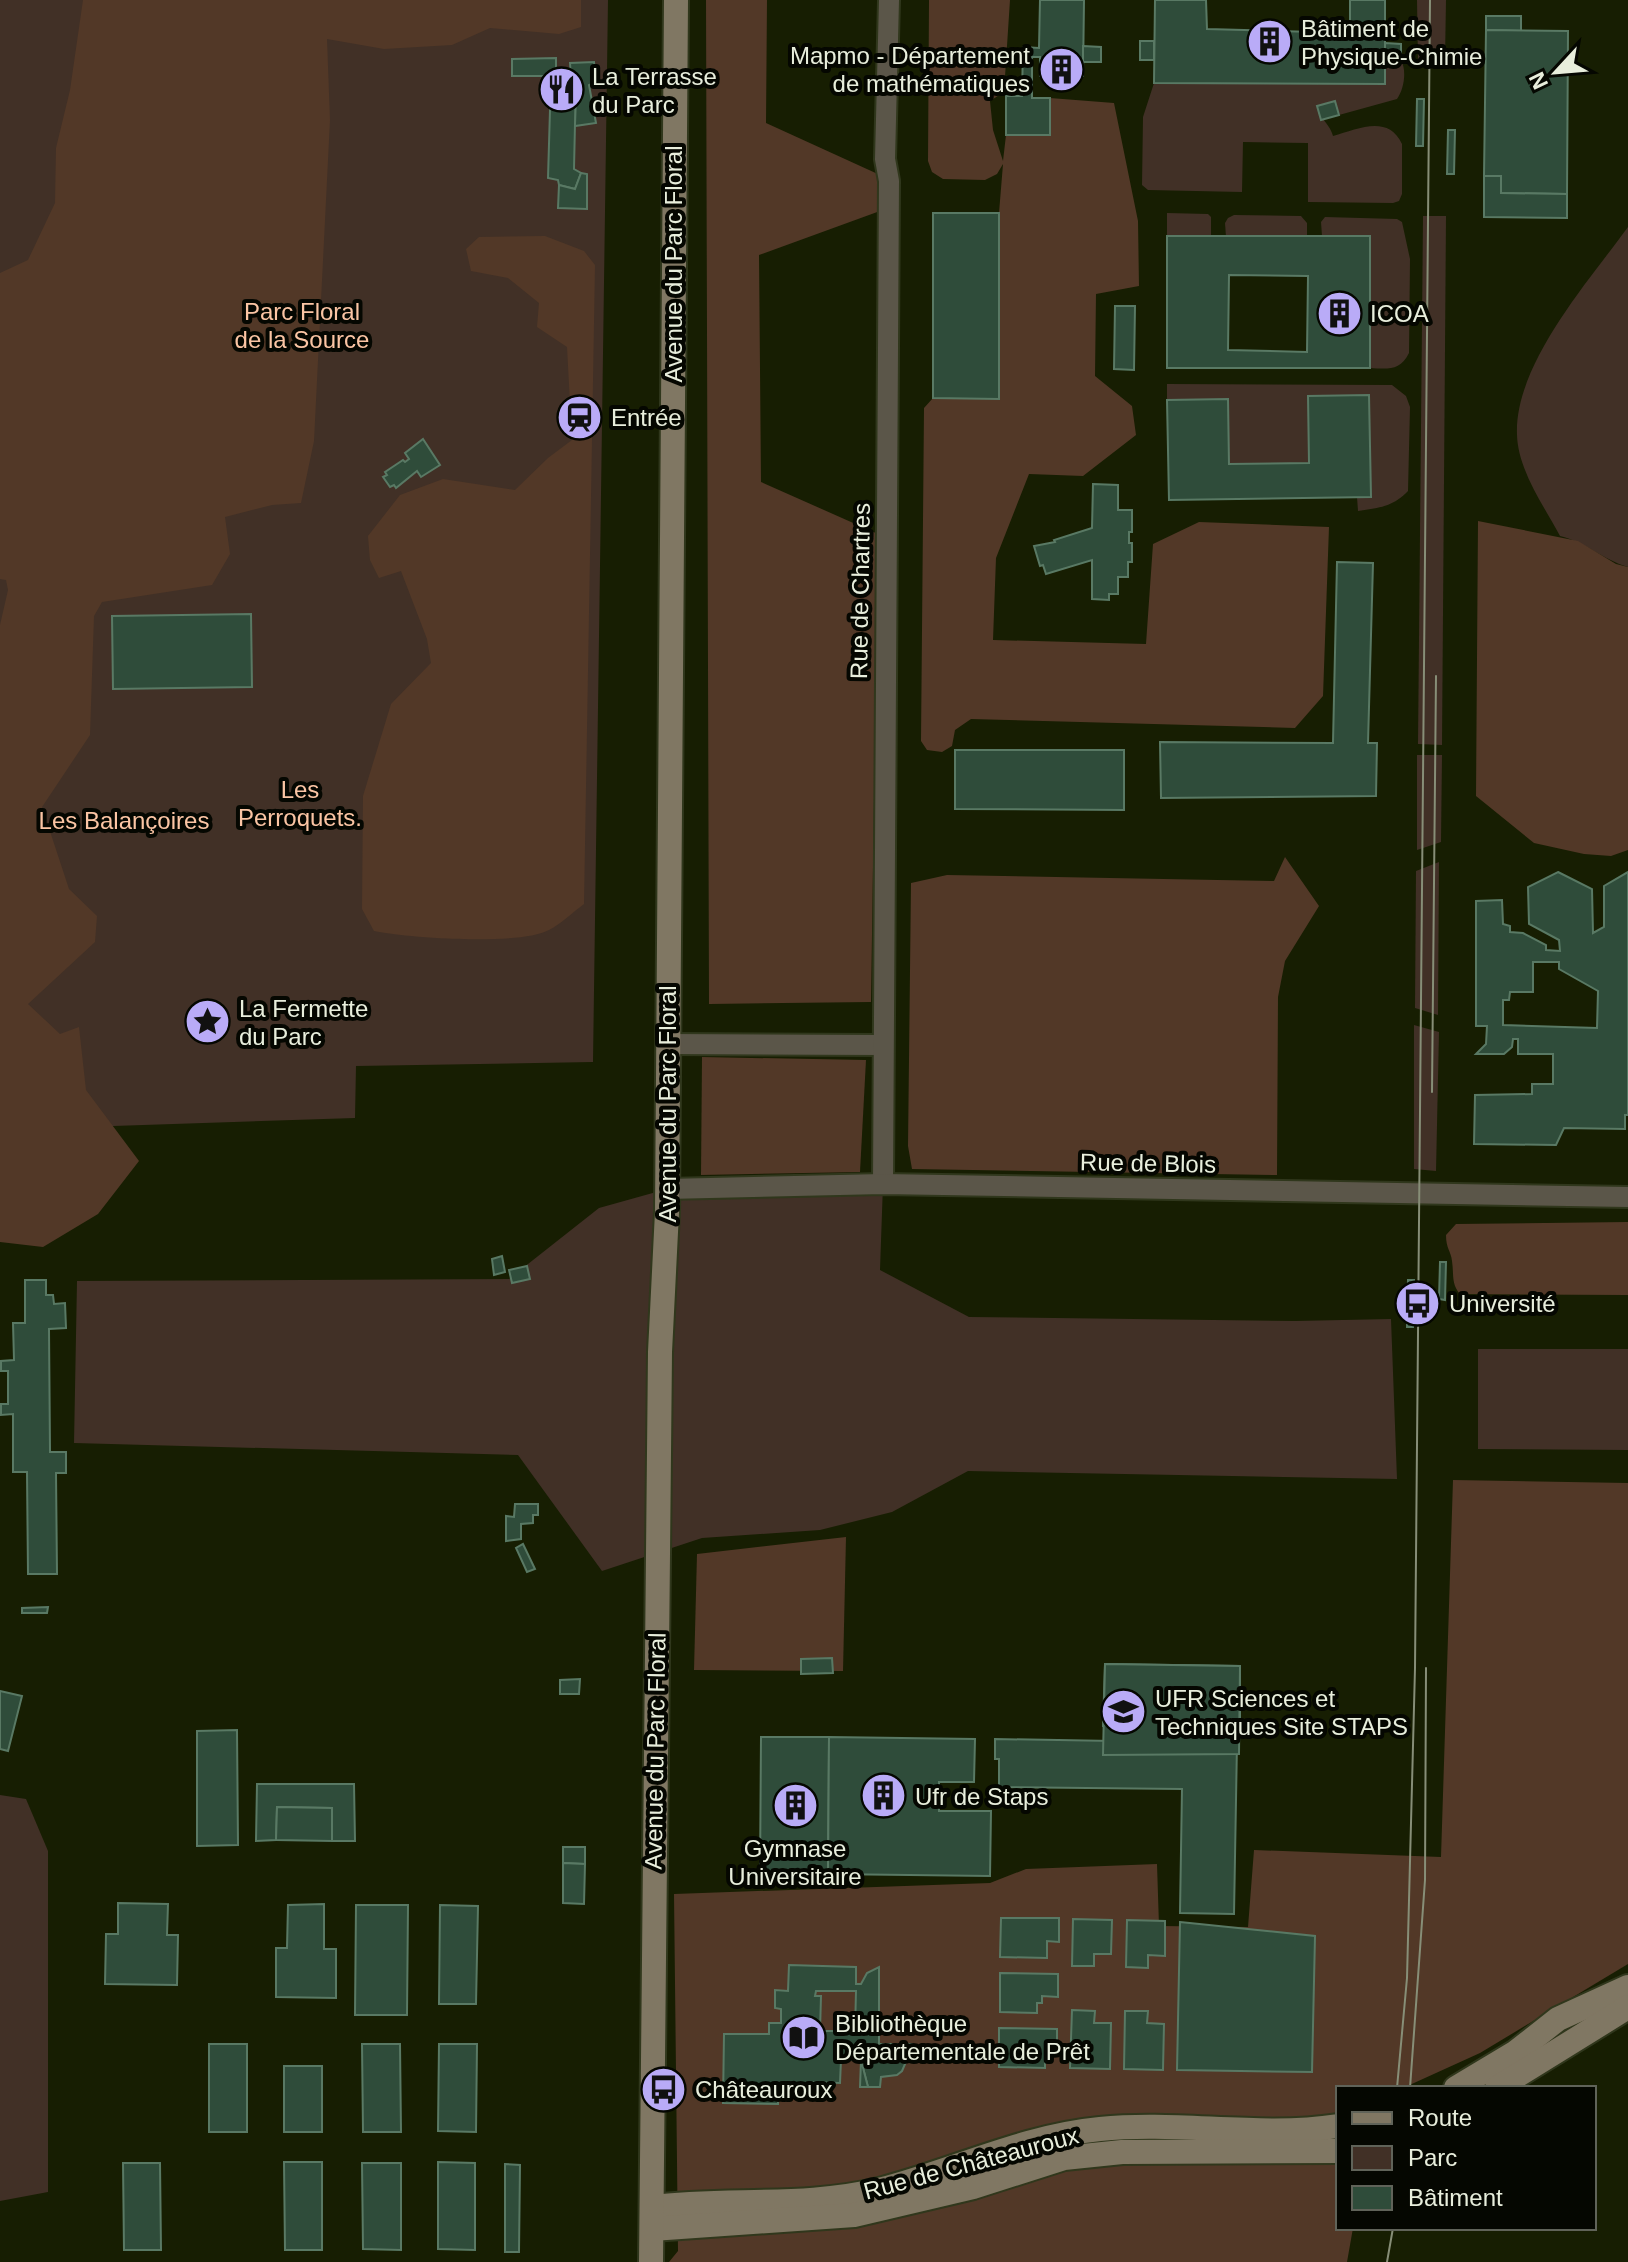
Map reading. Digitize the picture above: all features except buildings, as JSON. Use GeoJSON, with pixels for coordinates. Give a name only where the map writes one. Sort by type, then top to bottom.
{"type":"FeatureCollection","features":[{"type":"Feature","properties":{"kind":"main road","name":"Avenue du Parc Floral"},"geometry":{"type":"LineString","coordinates":[[651,2262],[655,1655],[660,1352],[667,1189],[676,0]]}},
{"type":"Feature","properties":{"kind":"main road"},"geometry":{"type":"LineString","coordinates":[[1459,2086],[1516,2052],[1558,2019],[1628,1987]]}},
{"type":"Feature","properties":{"kind":"main road"},"geometry":{"type":"LineString","coordinates":[[1500,2086],[1628,2007]]}},
{"type":"Feature","properties":{"kind":"main road","name":"Rue de Châteauroux"},"geometry":{"type":"LineString","coordinates":[[652,2218],[883,2189],[1052,2137],[1100,2129],[1181,2126],[1301,2129],[1336,2126]]}},
{"type":"Feature","properties":{"kind":"main road","name":"Rue de Châteauroux"},"geometry":{"type":"LineString","coordinates":[[652,2218],[854,2215],[973,2187],[1064,2158],[1122,2152],[1336,2151]]}},
{"type":"Feature","properties":{"kind":"street","name":"Rue de Chartres"},"geometry":{"type":"LineString","coordinates":[[883,1184],[889,181],[885,159],[889,0]]}},
{"type":"Feature","properties":{"kind":"street"},"geometry":{"type":"LineString","coordinates":[[668,1044],[883,1045]]}},
{"type":"Feature","properties":{"kind":"street","name":"Rue de Blois"},"geometry":{"type":"LineString","coordinates":[[667,1189],[883,1184],[1628,1197]]}},
{"type":"Feature","properties":{"kind":"green space","name":"Parc Floral de la Source"},"geometry":{"type":"Polygon","coordinates":[[[0,0],[608,0],[593,1062],[356,1066],[355,1118],[23,1129],[0,1230],[0,0]]]}},
{"type":"Feature","properties":{"kind":"green space"},"geometry":{"type":"Polygon","coordinates":[[[83,0],[581,0],[581,27],[559,34],[490,28],[452,45],[384,49],[327,39],[330,120],[314,441],[301,503],[272,505],[225,517],[230,554],[212,585],[102,602],[94,616],[90,735],[42,807],[69,889],[97,916],[95,942],[28,1004],[60,1034],[79,1027],[86,1090],[139,1161],[98,1214],[43,1247],[0,1242],[0,625],[8,590],[6,580],[0,579],[0,273],[28,260],[55,203],[56,148],[70,90],[83,0]]]}},
{"type":"Feature","properties":{"kind":"green space"},"geometry":{"type":"Polygon","coordinates":[[[706,0],[767,0],[766,123],[880,175],[880,211],[759,255],[761,482],[878,534],[871,1002],[709,1004],[706,0]]]}},
{"type":"Feature","properties":{"kind":"green space"},"geometry":{"type":"Polygon","coordinates":[[[929,0],[1010,0],[1004,92],[990,101],[993,130],[1003,161],[1006,135],[1050,135],[1050,98],[1114,103],[1138,221],[1139,286],[1096,294],[1095,376],[1132,406],[1136,435],[1083,476],[1029,474],[996,558],[993,640],[1146,644],[1153,544],[1199,522],[1329,527],[1323,696],[1295,728],[971,719],[955,730],[952,746],[942,752],[927,750],[921,741],[924,408],[933,398],[999,398],[999,213],[1003,164],[997,174],[985,180],[943,179],[932,172],[928,161],[929,0]]]}},
{"type":"Feature","properties":{"kind":"green space"},"geometry":{"type":"Polygon","coordinates":[[[1417,0],[1446,0],[1445,59],[1435,62],[1418,60],[1417,0]]]}},
{"type":"Feature","properties":{"kind":"green space"},"geometry":{"type":"Polygon","coordinates":[[[1385,60],[1401,60],[1403,64],[1404,80],[1397,99],[1339,115],[1335,101],[1317,106],[1333,136],[1372,126],[1389,129],[1396,135],[1402,144],[1402,194],[1399,201],[1308,202],[1308,143],[1243,142],[1242,192],[1148,190],[1142,185],[1143,117],[1154,83],[1385,84],[1385,60]]]}},
{"type":"Feature","properties":{"kind":"green space"},"geometry":{"type":"Polygon","coordinates":[[[1167,213],[1208,214],[1211,217],[1211,237],[1167,236],[1167,213]]]}},
{"type":"Feature","properties":{"kind":"green space"},"geometry":{"type":"Polygon","coordinates":[[[1234,215],[1301,216],[1307,223],[1307,237],[1226,237],[1225,223],[1234,215]]]}},
{"type":"Feature","properties":{"kind":"green space"},"geometry":{"type":"Polygon","coordinates":[[[1423,216],[1446,216],[1442,745],[1418,744],[1423,216]]]}},
{"type":"Feature","properties":{"kind":"green space"},"geometry":{"type":"Polygon","coordinates":[[[1325,217],[1397,219],[1402,222],[1410,259],[1409,353],[1397,366],[1370,368],[1370,236],[1322,236],[1321,222],[1325,217]]]}},
{"type":"Feature","properties":{"kind":"green space"},"geometry":{"type":"Polygon","coordinates":[[[1628,227],[1628,567],[1560,536],[1527,474],[1517,435],[1519,408],[1540,353],[1556,325],[1628,227]]]}},
{"type":"Feature","properties":{"kind":"green space"},"geometry":{"type":"Polygon","coordinates":[[[545,236],[584,251],[595,265],[584,904],[549,930],[514,938],[437,938],[374,931],[362,909],[363,796],[391,704],[431,663],[427,639],[401,571],[379,578],[370,560],[368,536],[400,495],[443,479],[515,490],[572,440],[567,347],[537,327],[539,303],[508,278],[471,271],[466,249],[479,237],[545,236]]]}},
{"type":"Feature","properties":{"kind":"green space"},"geometry":{"type":"Polygon","coordinates":[[[1167,384],[1392,385],[1406,396],[1410,407],[1408,491],[1391,504],[1358,511],[1357,497],[1370,497],[1369,395],[1308,396],[1309,463],[1229,464],[1228,400],[1167,400],[1167,384]]]}},
{"type":"Feature","properties":{"kind":"green space"},"geometry":{"type":"Polygon","coordinates":[[[1478,521],[1578,541],[1616,564],[1628,567],[1628,850],[1611,856],[1584,854],[1534,843],[1476,796],[1478,521]]]}},
{"type":"Feature","properties":{"kind":"green space"},"geometry":{"type":"Polygon","coordinates":[[[1417,755],[1442,755],[1441,842],[1417,850],[1417,755]]]}},
{"type":"Feature","properties":{"kind":"green space"},"geometry":{"type":"Polygon","coordinates":[[[1285,857],[1319,906],[1285,961],[1278,997],[1277,1175],[912,1169],[908,1146],[911,883],[947,875],[1274,881],[1285,857]]]}},
{"type":"Feature","properties":{"kind":"green space"},"geometry":{"type":"Polygon","coordinates":[[[1439,862],[1438,1015],[1415,1008],[1416,871],[1439,862]]]}},
{"type":"Feature","properties":{"kind":"green space"},"geometry":{"type":"Polygon","coordinates":[[[1414,1025],[1439,1032],[1436,1171],[1414,1169],[1414,1025]]]}},
{"type":"Feature","properties":{"kind":"green space"},"geometry":{"type":"Polygon","coordinates":[[[702,1057],[866,1060],[860,1172],[701,1175],[702,1057]]]}},
{"type":"Feature","properties":{"kind":"green space"},"geometry":{"type":"Polygon","coordinates":[[[883,1184],[880,1270],[969,1317],[1295,1321],[1391,1319],[1397,1479],[968,1471],[892,1512],[820,1530],[702,1538],[602,1571],[518,1455],[74,1443],[77,1281],[509,1279],[599,1208],[667,1189],[883,1184]]]}},
{"type":"Feature","properties":{"kind":"green space"},"geometry":{"type":"Polygon","coordinates":[[[1628,1222],[1628,1295],[1460,1294],[1455,1286],[1446,1235],[1456,1224],[1628,1222]]]}},
{"type":"Feature","properties":{"kind":"green space"},"geometry":{"type":"Polygon","coordinates":[[[1478,1349],[1628,1349],[1628,1450],[1478,1449],[1478,1349]]]}},
{"type":"Feature","properties":{"kind":"green space"},"geometry":{"type":"Polygon","coordinates":[[[1453,1480],[1628,1483],[1628,1964],[1480,2053],[1407,2086],[1336,2086],[1336,2230],[1353,2230],[1347,2262],[669,2262],[678,2251],[674,1894],[990,1883],[1026,1869],[1157,1864],[1159,1926],[1248,1927],[1254,1850],[1441,1857],[1453,1480]]]}},
{"type":"Feature","properties":{"kind":"green space"},"geometry":{"type":"Polygon","coordinates":[[[846,1537],[843,1671],[694,1670],[697,1554],[846,1537]]]}},
{"type":"Feature","properties":{"kind":"green space"},"geometry":{"type":"Polygon","coordinates":[[[0,1795],[26,1799],[48,1851],[48,2192],[0,2201],[0,1795]]]}},
{"type":"Feature","properties":{"kind":"tram line"},"geometry":{"type":"LineString","coordinates":[[1397,2086],[1407,1978],[1415,1668],[1430,0]]}},
{"type":"Feature","properties":{"kind":"tram line"},"geometry":{"type":"LineString","coordinates":[[1432,1092],[1436,676]]}},
{"type":"Feature","properties":{"kind":"tram line"},"geometry":{"type":"LineString","coordinates":[[1410,2086],[1425,1880],[1426,1668]]}},
{"type":"Feature","properties":{"kind":"tram line"},"geometry":{"type":"LineString","coordinates":[[1387,2262],[1393,2230]]}},
{"type":"Feature","properties":{"kind":"place","name":"Bâtiment de Physique-Chimie"},"geometry":{"type":"Point","coordinates":[1270,42]}},
{"type":"Feature","properties":{"kind":"place","name":"Mapmo - Département de mathématiques"},"geometry":{"type":"Point","coordinates":[1061,69]}},
{"type":"Feature","properties":{"kind":"place","name":"La Terrasse du Parc"},"geometry":{"type":"Point","coordinates":[561,90]}},
{"type":"Feature","properties":{"kind":"place","name":"ICOA"},"geometry":{"type":"Point","coordinates":[1339,313]}},
{"type":"Feature","properties":{"kind":"place","name":"Entrée"},"geometry":{"type":"Point","coordinates":[580,417]}},
{"type":"Feature","properties":{"kind":"place","name":"La Fermette du Parc"},"geometry":{"type":"Point","coordinates":[208,1022]}},
{"type":"Feature","properties":{"kind":"place","name":"Université"},"geometry":{"type":"Point","coordinates":[1418,1303]}},
{"type":"Feature","properties":{"kind":"place","name":"UFR Sciences et Techniques Site STAPS"},"geometry":{"type":"Point","coordinates":[1124,1712]}},
{"type":"Feature","properties":{"kind":"place","name":"Ufr de Staps"},"geometry":{"type":"Point","coordinates":[884,1796]}},
{"type":"Feature","properties":{"kind":"place","name":"Gymnase Universitaire"},"geometry":{"type":"Point","coordinates":[795,1806]}},
{"type":"Feature","properties":{"kind":"place","name":"Bibliothèque Départementale de Prêt"},"geometry":{"type":"Point","coordinates":[804,2037]}},
{"type":"Feature","properties":{"kind":"place","name":"Châteauroux"},"geometry":{"type":"Point","coordinates":[664,2089]}},
{"type":"Feature","properties":{"kind":"park label","name":"Les Perroquets."},"geometry":{"type":"Point","coordinates":[300,803]}},
{"type":"Feature","properties":{"kind":"park label","name":"Les Balançoires"},"geometry":{"type":"Point","coordinates":[124,820]}}]}
